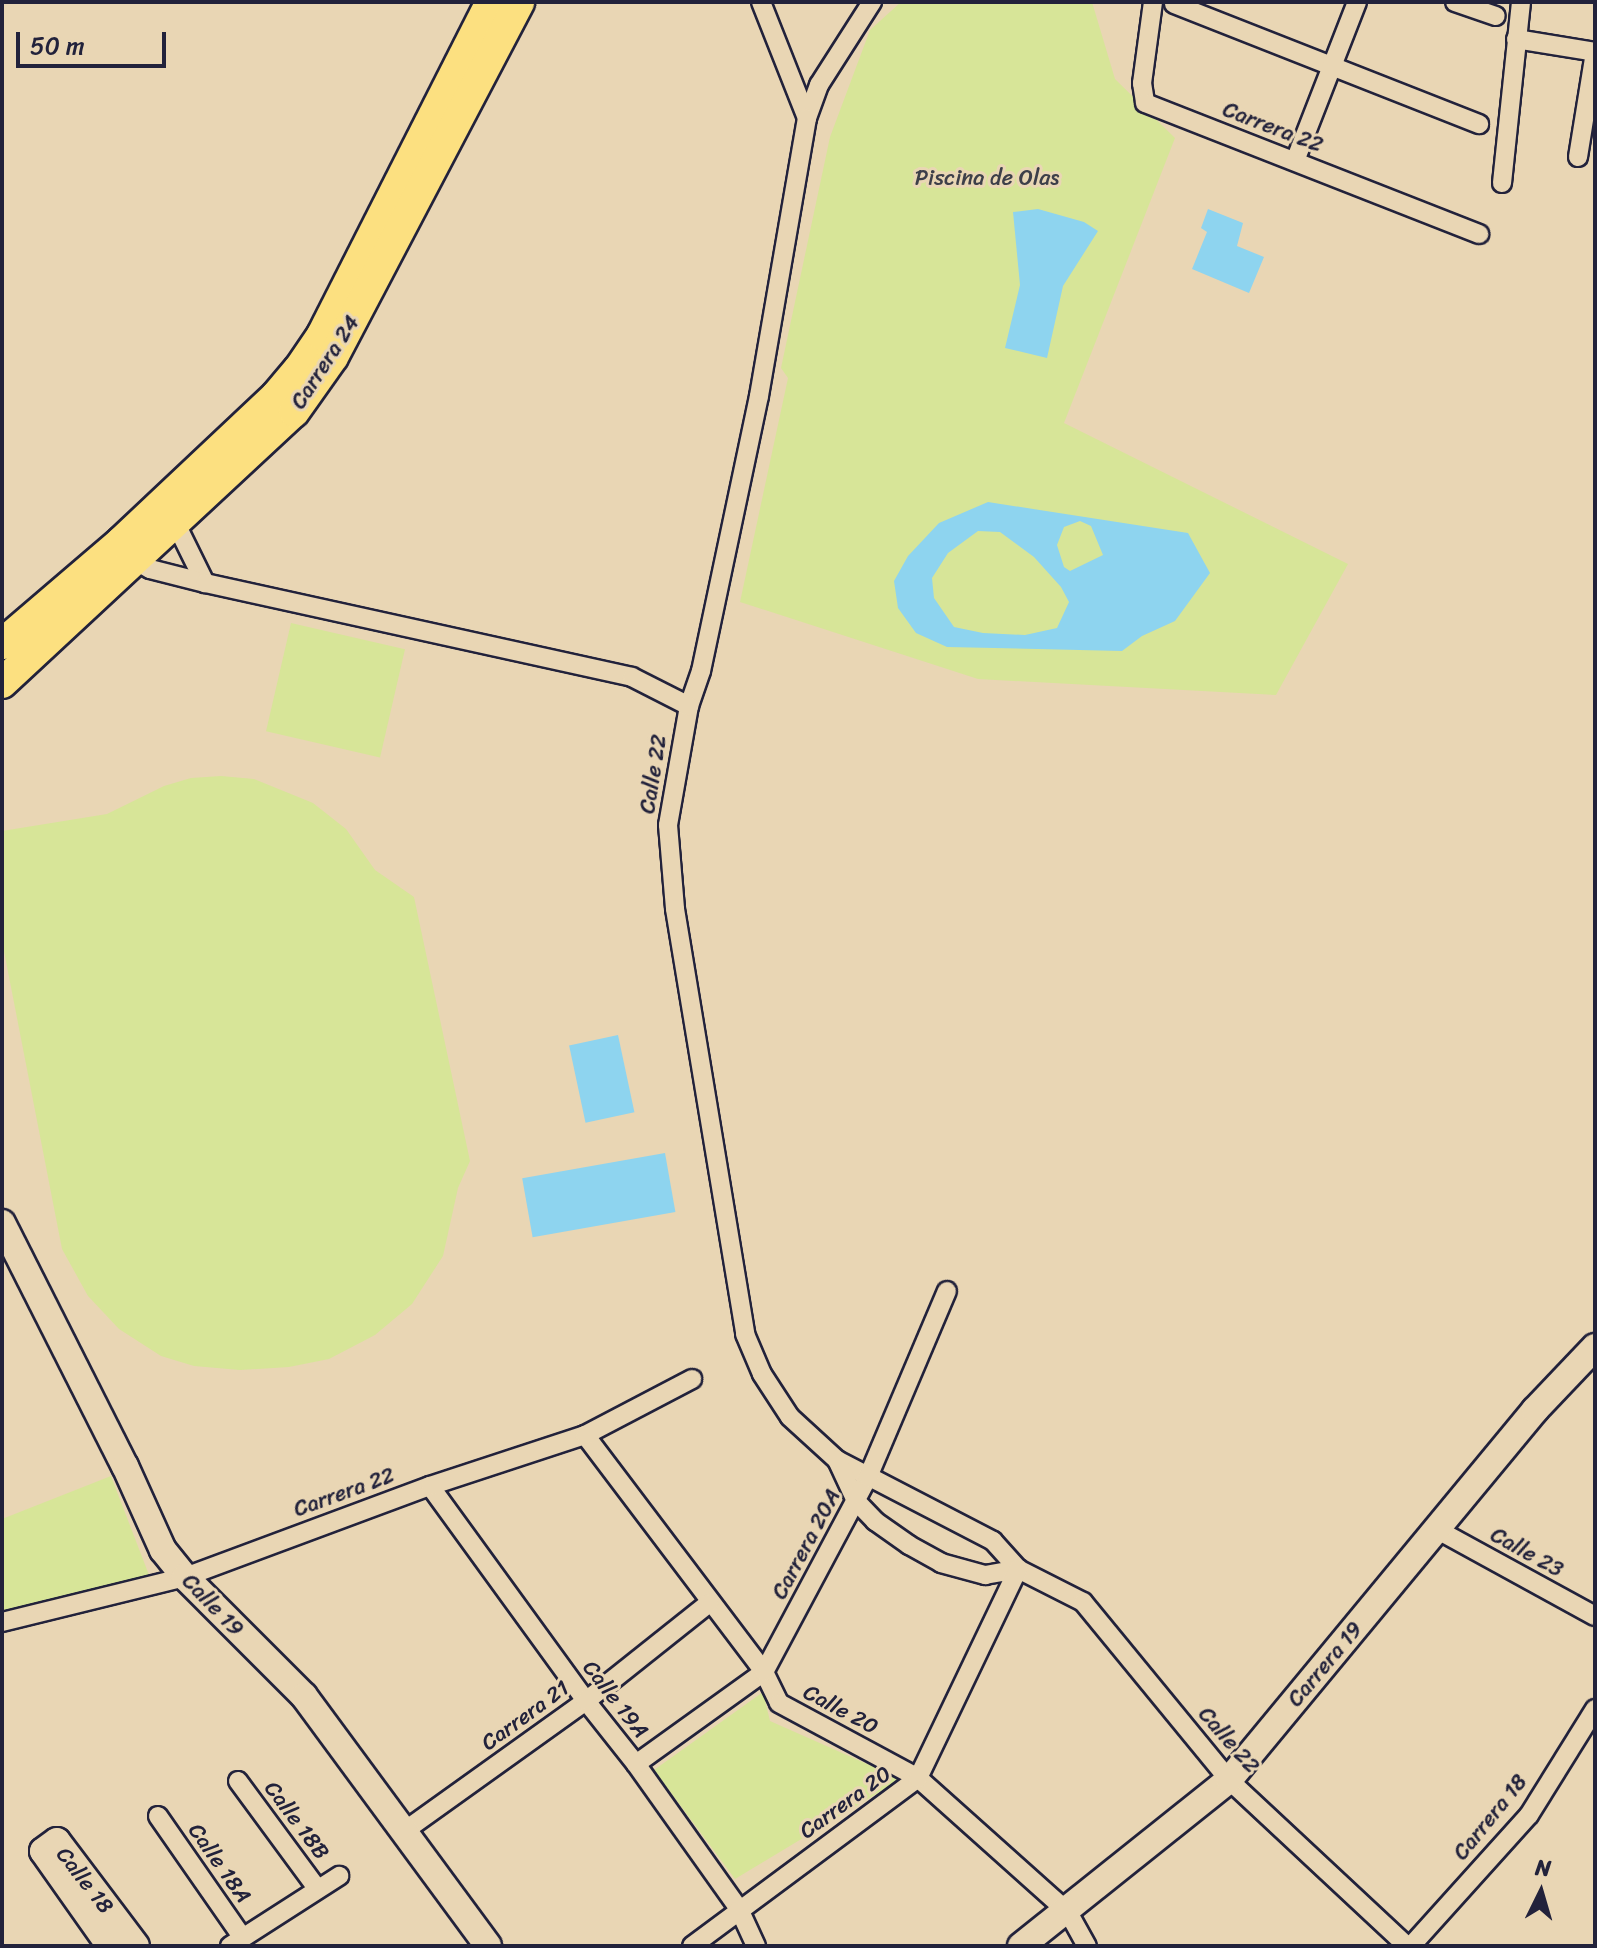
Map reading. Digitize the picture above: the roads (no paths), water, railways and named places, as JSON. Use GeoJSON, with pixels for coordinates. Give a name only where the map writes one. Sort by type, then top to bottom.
{"type":"FeatureCollection","features":[{"type":"Feature","properties":{"kind":"main road","name":"Carrera 24"},"geometry":{"type":"LineString","coordinates":[[2,644],[121,542],[276,396],[299,369],[333,313],[491,2]]}},
{"type":"Feature","properties":{"kind":"main road","name":"Carrera 24"},"geometry":{"type":"LineString","coordinates":[[2,683],[294,412],[333,357],[519,2]]}},
{"type":"Feature","properties":{"kind":"street"},"geometry":{"type":"LineString","coordinates":[[761,2],[807,118]]}},
{"type":"Feature","properties":{"kind":"street","name":"Calle 22"},"geometry":{"type":"LineString","coordinates":[[872,2],[819,85],[807,118],[759,396],[701,671],[689,706],[668,825],[675,909],[745,1334],[762,1374],[790,1417],[837,1460],[993,1541],[1018,1569],[1083,1602],[1229,1780],[1409,1946]]}},
{"type":"Feature","properties":{"kind":"street","name":"Carrera 22"},"geometry":{"type":"LineString","coordinates":[[1153,2],[1142,83],[1145,103],[1479,234]]}},
{"type":"Feature","properties":{"kind":"street"},"geometry":{"type":"LineString","coordinates":[[1295,161],[1357,2]]}},
{"type":"Feature","properties":{"kind":"street"},"geometry":{"type":"LineString","coordinates":[[1455,2],[1496,16]]}},
{"type":"Feature","properties":{"kind":"street"},"geometry":{"type":"LineString","coordinates":[[1502,183],[1521,2]]}},
{"type":"Feature","properties":{"kind":"street"},"geometry":{"type":"LineString","coordinates":[[1174,4],[1479,124]]}},
{"type":"Feature","properties":{"kind":"street"},"geometry":{"type":"LineString","coordinates":[[1516,39],[1595,52],[1578,157]]}},
{"type":"Feature","properties":{"kind":"street"},"geometry":{"type":"LineString","coordinates":[[176,524],[205,583]]}},
{"type":"Feature","properties":{"kind":"street"},"geometry":{"type":"LineString","coordinates":[[136,561],[150,569],[205,583],[632,677],[689,706]]}},
{"type":"Feature","properties":{"kind":"street","name":"Calle 19"},"geometry":{"type":"LineString","coordinates":[[2,1223],[114,1443],[163,1550],[185,1577],[304,1696],[488,1946]]}},
{"type":"Feature","properties":{"kind":"street","name":"Carrera 20A"},"geometry":{"type":"LineString","coordinates":[[636,1764],[764,1672],[868,1477],[947,1291]]}},
{"type":"Feature","properties":{"kind":"street","name":"Carrera 19"},"geometry":{"type":"LineString","coordinates":[[1021,1946],[1068,1912],[1229,1780],[1535,1410],[1595,1347]]}},
{"type":"Feature","properties":{"kind":"street","name":"Carrera 22"},"geometry":{"type":"LineString","coordinates":[[2,1622],[185,1577],[430,1486],[585,1435],[692,1379]]}},
{"type":"Feature","properties":{"kind":"street","name":"Calle 20"},"geometry":{"type":"LineString","coordinates":[[585,1435],[764,1672],[779,1703],[918,1778],[1068,1912],[1087,1946]]}},
{"type":"Feature","properties":{"kind":"street","name":"Calle 22"},"geometry":{"type":"LineString","coordinates":[[837,1460],[856,1501],[875,1521],[941,1563],[985,1575],[1018,1569]]}},
{"type":"Feature","properties":{"kind":"street","name":"Calle 19A"},"geometry":{"type":"LineString","coordinates":[[430,1486],[739,1909],[756,1946]]}},
{"type":"Feature","properties":{"kind":"street","name":"Calle 23"},"geometry":{"type":"LineString","coordinates":[[1436,1529],[1595,1616]]}},
{"type":"Feature","properties":{"kind":"street","name":"Carrera 20"},"geometry":{"type":"LineString","coordinates":[[692,1946],[918,1778],[1018,1569]]}},
{"type":"Feature","properties":{"kind":"street","name":"Carrera 21"},"geometry":{"type":"LineString","coordinates":[[403,1832],[586,1701],[709,1603]]}},
{"type":"Feature","properties":{"kind":"street","name":"Carrera 18"},"geometry":{"type":"LineString","coordinates":[[1409,1946],[1529,1815],[1595,1709]]}},
{"type":"Feature","properties":{"kind":"street","name":"Calle 18B"},"geometry":{"type":"LineString","coordinates":[[238,1781],[317,1888]]}},
{"type":"Feature","properties":{"kind":"street","name":"Calle 18A"},"geometry":{"type":"LineString","coordinates":[[158,1816],[236,1942]]}},
{"type":"Feature","properties":{"kind":"street","name":"Calle 18"},"geometry":{"type":"LineString","coordinates":[[110,1946],[43,1851],[57,1841],[136,1946]]}},
{"type":"Feature","properties":{"kind":"street"},"geometry":{"type":"LineString","coordinates":[[236,1942],[339,1876]]}},
{"type":"Feature","properties":{"kind":"water"},"geometry":{"type":"Polygon","coordinates":[[[1038,209],[1084,222],[1098,231],[1063,286],[1047,358],[1005,348],[1020,285],[1013,212],[1038,209]]]}},
{"type":"Feature","properties":{"kind":"water"},"geometry":{"type":"Polygon","coordinates":[[[1208,209],[1243,223],[1237,246],[1264,257],[1249,293],[1192,269],[1207,232],[1201,228],[1208,209]]]}},
{"type":"Feature","properties":{"kind":"water"},"geometry":{"type":"Polygon","coordinates":[[[988,502],[1188,533],[1210,573],[1175,621],[1142,636],[1122,651],[947,647],[916,633],[898,608],[894,581],[908,556],[939,523],[988,502]],[[1080,521],[1064,527],[1057,545],[1064,567],[1070,571],[1103,555],[1091,526],[1080,521]],[[978,531],[948,553],[932,578],[934,598],[954,627],[983,633],[1025,635],[1057,628],[1069,602],[1061,587],[1034,557],[1000,532],[978,531]]]}},
{"type":"Feature","properties":{"kind":"water"},"geometry":{"type":"Polygon","coordinates":[[[618,1035],[634,1112],[586,1123],[569,1045],[618,1035]]]}},
{"type":"Feature","properties":{"kind":"water"},"geometry":{"type":"Polygon","coordinates":[[[665,1153],[675,1212],[533,1237],[522,1178],[665,1153]]]}},
{"type":"Feature","properties":{"kind":"park label","name":"Piscina de Olas"},"geometry":{"type":"Point","coordinates":[987,178]}}]}
